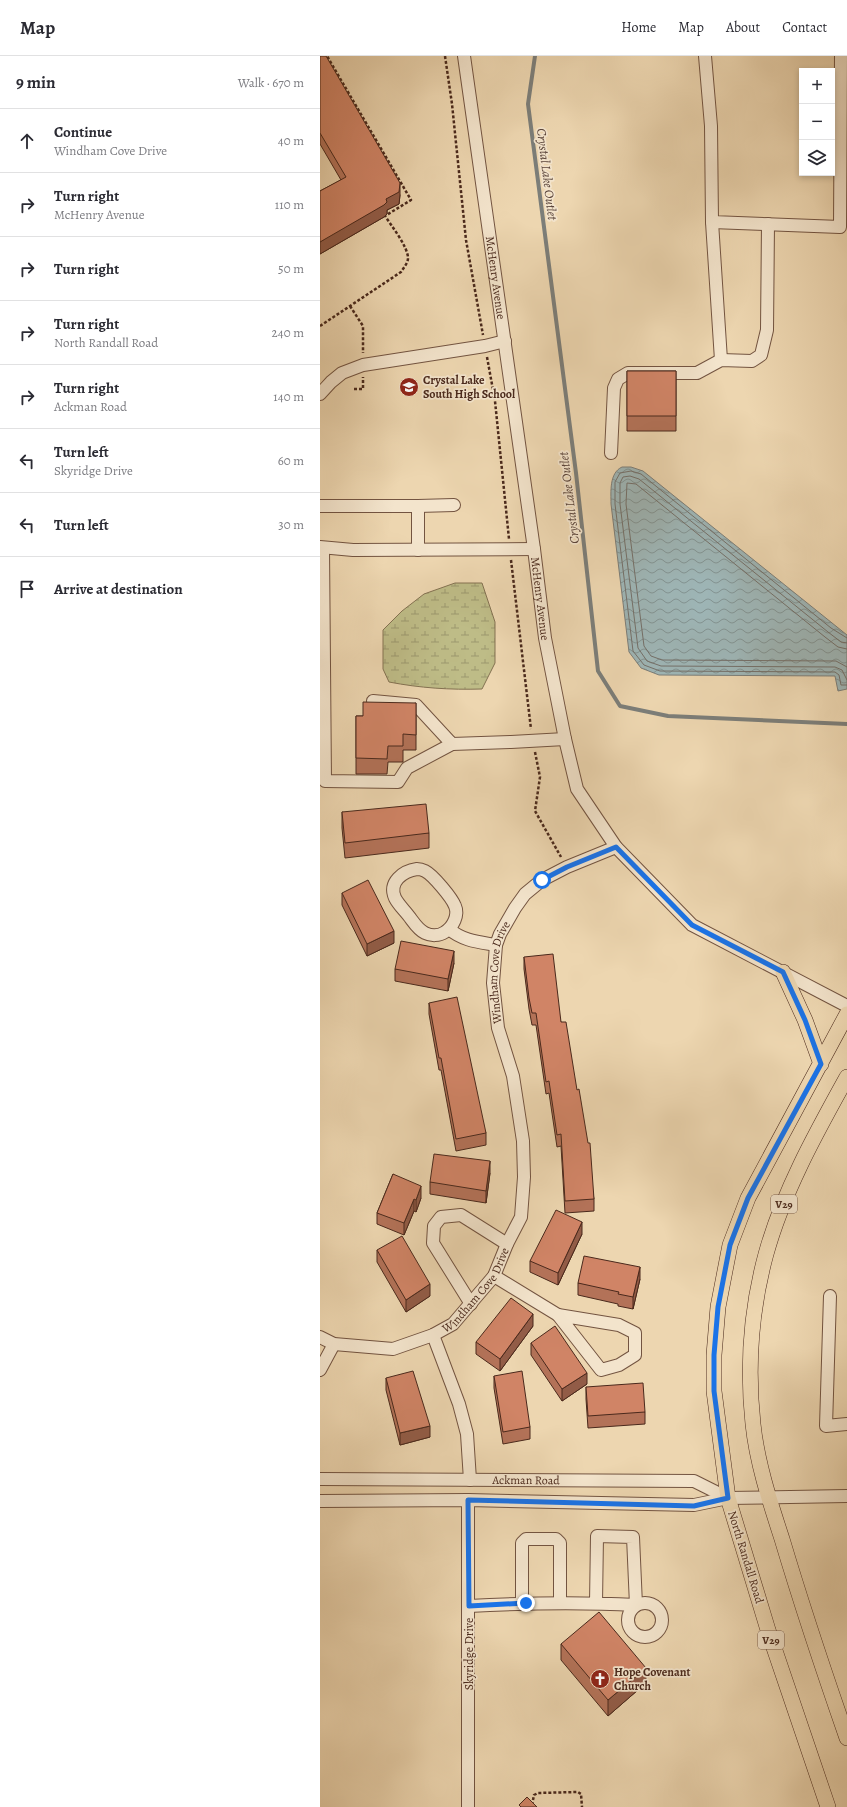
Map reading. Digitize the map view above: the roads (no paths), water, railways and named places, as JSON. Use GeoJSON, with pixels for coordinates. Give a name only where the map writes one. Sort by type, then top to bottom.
{"type":"FeatureCollection","features":[{"type":"Feature","properties":{"kind":"main road"},"geometry":{"type":"LineString","coordinates":[[783,972],[805,1020],[821,1064]]}},
{"type":"Feature","properties":{"kind":"main road","name":"North Randall Road"},"geometry":{"type":"LineString","coordinates":[[828,1807],[768,1630],[728,1498],[714,1391],[714,1355],[718,1307],[730,1245],[748,1198],[847,1014]]}},
{"type":"Feature","properties":{"kind":"main road","name":"V29"},"geometry":{"type":"LineString","coordinates":[[847,1077],[795,1177],[775,1226],[766,1255],[754,1318],[751,1380],[753,1426],[769,1498],[801,1603],[847,1738]]}},
{"type":"Feature","properties":{"kind":"street","name":"McHenry Avenue"},"geometry":{"type":"LineString","coordinates":[[464,56],[534,549],[545,638],[564,738],[577,789],[616,847],[692,925],[847,1006]]}},
{"type":"Feature","properties":{"kind":"street"},"geometry":{"type":"LineString","coordinates":[[705,56],[710,126],[712,222],[721,360]]}},
{"type":"Feature","properties":{"kind":"street"},"geometry":{"type":"LineString","coordinates":[[712,222],[844,227],[841,56]]}},
{"type":"Feature","properties":{"kind":"street"},"geometry":{"type":"LineString","coordinates":[[611,453],[614,388],[618,379],[628,373],[698,372],[721,360],[752,361],[761,355],[767,330],[768,224]]}},
{"type":"Feature","properties":{"kind":"street"},"geometry":{"type":"LineString","coordinates":[[320,394],[342,373],[359,366],[485,346],[505,341]]}},
{"type":"Feature","properties":{"kind":"street"},"geometry":{"type":"LineString","coordinates":[[320,506],[454,505]]}},
{"type":"Feature","properties":{"kind":"street"},"geometry":{"type":"LineString","coordinates":[[418,506],[418,550]]}},
{"type":"Feature","properties":{"kind":"street"},"geometry":{"type":"LineString","coordinates":[[534,549],[353,550],[322,548],[325,781],[398,782],[406,768],[452,744],[564,738]]}},
{"type":"Feature","properties":{"kind":"street"},"geometry":{"type":"LineString","coordinates":[[373,701],[416,705],[452,744]]}},
{"type":"Feature","properties":{"kind":"street","name":"Windham Cove Drive"},"geometry":{"type":"LineString","coordinates":[[320,1338],[334,1344],[392,1349],[432,1336],[453,1324],[494,1276],[507,1244],[521,1217],[524,1177],[523,1141],[513,1076],[498,1028],[493,983],[496,945],[500,934],[514,908],[525,894],[542,880],[567,867],[616,847]]}},
{"type":"Feature","properties":{"kind":"street"},"geometry":{"type":"LineString","coordinates":[[417,869],[425,871],[432,876],[455,906],[456,914],[454,923],[449,930],[442,934],[434,935],[425,933],[418,928],[395,898],[394,890],[396,881],[401,874],[408,870],[417,869]]}},
{"type":"Feature","properties":{"kind":"street"},"geometry":{"type":"LineString","coordinates":[[449,930],[458,936],[471,941],[496,945]]}},
{"type":"Feature","properties":{"kind":"street"},"geometry":{"type":"LineString","coordinates":[[471,1304],[433,1243],[434,1226],[441,1217],[461,1215],[507,1244]]}},
{"type":"Feature","properties":{"kind":"street"},"geometry":{"type":"LineString","coordinates":[[494,1276],[558,1315],[601,1370],[619,1365],[635,1355],[635,1332],[619,1325],[558,1315]]}},
{"type":"Feature","properties":{"kind":"street"},"geometry":{"type":"LineString","coordinates":[[830,1296],[826,1426],[847,1424]]}},
{"type":"Feature","properties":{"kind":"street"},"geometry":{"type":"LineString","coordinates":[[432,1336],[459,1404],[467,1434],[470,1480]]}},
{"type":"Feature","properties":{"kind":"street"},"geometry":{"type":"LineString","coordinates":[[320,1370],[334,1344]]}},
{"type":"Feature","properties":{"kind":"street","name":"Ackman Road"},"geometry":{"type":"LineString","coordinates":[[320,1479],[694,1481],[728,1498]]}},
{"type":"Feature","properties":{"kind":"street","name":"Ackman Road"},"geometry":{"type":"LineString","coordinates":[[320,1501],[468,1500],[694,1506],[728,1498],[847,1496]]}},
{"type":"Feature","properties":{"kind":"street","name":"Skyridge Drive"},"geometry":{"type":"LineString","coordinates":[[468,1500],[468,1807]]}},
{"type":"Feature","properties":{"kind":"street"},"geometry":{"type":"LineString","coordinates":[[469,1606],[560,1603],[636,1605],[633,1537],[597,1536],[596,1603]]}},
{"type":"Feature","properties":{"kind":"street"},"geometry":{"type":"LineString","coordinates":[[522,1604],[522,1543],[526,1539],[556,1539],[560,1543],[560,1603]]}},
{"type":"Feature","properties":{"kind":"water"},"geometry":{"type":"Polygon","coordinates":[[[622,467],[631,467],[643,471],[847,635],[847,689],[838,691],[835,676],[659,675],[641,668],[629,652],[611,504],[613,478],[622,467]]]}},
{"type":"Feature","properties":{"kind":"waterway","name":"Crystal Lake Outlet"},"geometry":{"type":"LineString","coordinates":[[535,56],[528,104],[576,473],[598,671],[620,706],[668,716],[847,724]]}},
{"type":"Feature","properties":{"kind":"place","name":"Crystal Lake South High School"},"geometry":{"type":"Point","coordinates":[409,387]}},
{"type":"Feature","properties":{"kind":"place","name":"Hope Covenant Church"},"geometry":{"type":"Point","coordinates":[600,1679]}}]}
